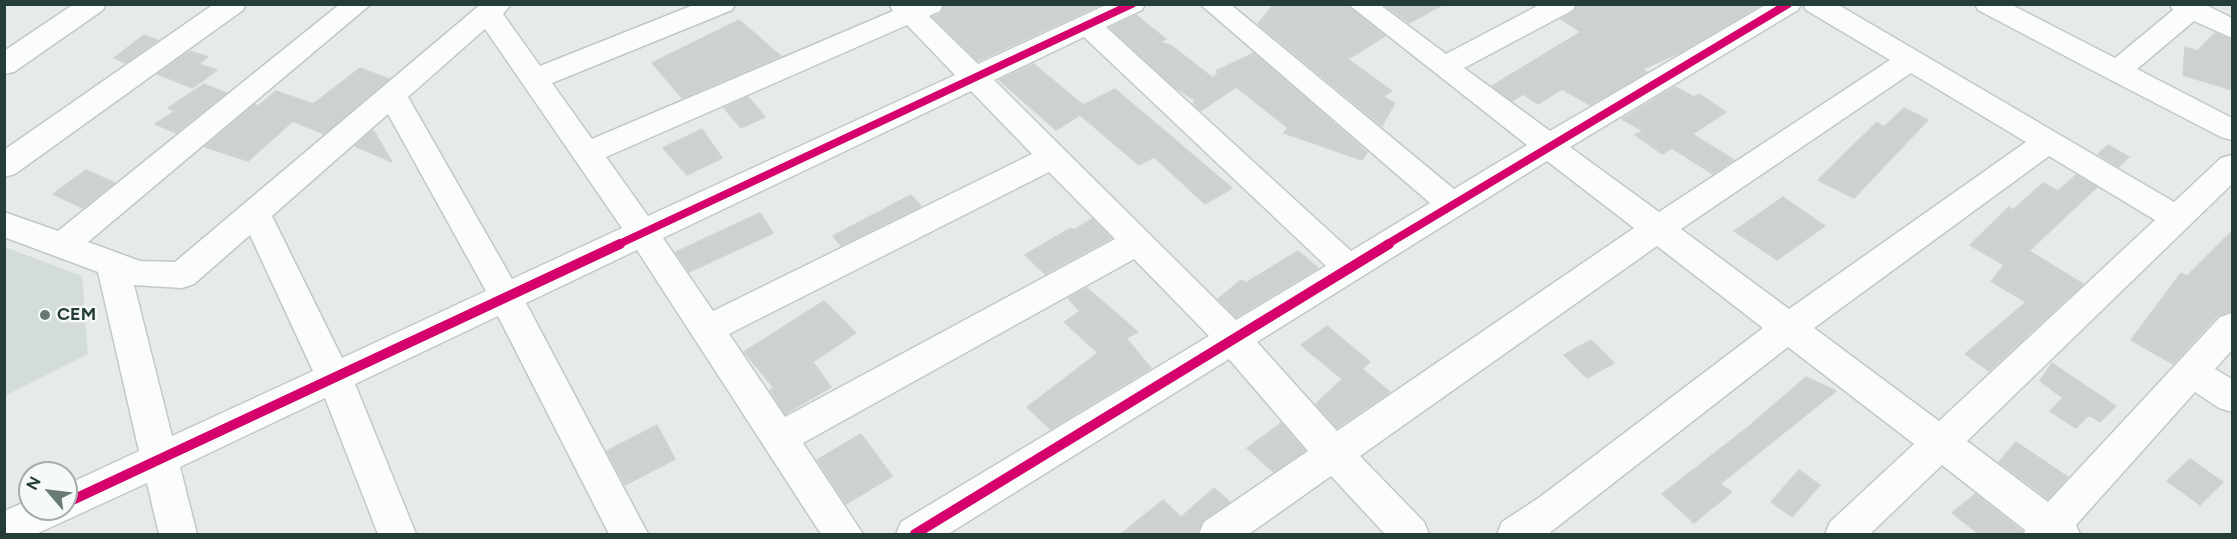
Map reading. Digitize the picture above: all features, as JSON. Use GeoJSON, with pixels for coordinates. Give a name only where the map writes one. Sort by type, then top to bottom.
{"type":"FeatureCollection","features":[{"type":"Feature","properties":{"kind":"street"},"geometry":{"type":"LineString","coordinates":[[4,65],[93,4]]}},
{"type":"Feature","properties":{"kind":"street"},"geometry":{"type":"LineString","coordinates":[[4,166],[232,4]]}},
{"type":"Feature","properties":{"kind":"street"},"geometry":{"type":"LineString","coordinates":[[63,245],[358,4]]}},
{"type":"Feature","properties":{"kind":"street"},"geometry":{"type":"LineString","coordinates":[[4,224],[138,274],[182,276],[492,11],[522,4]]}},
{"type":"Feature","properties":{"kind":"street"},"geometry":{"type":"LineString","coordinates":[[535,79],[722,4]]}},
{"type":"Feature","properties":{"kind":"street"},"geometry":{"type":"LineString","coordinates":[[78,497],[1132,4]]}},
{"type":"Feature","properties":{"kind":"street"},"geometry":{"type":"LineString","coordinates":[[1212,4],[1452,204]]}},
{"type":"Feature","properties":{"kind":"street"},"geometry":{"type":"LineString","coordinates":[[1361,4],[1942,444],[2052,532],[2232,327]]}},
{"type":"Feature","properties":{"kind":"street"},"geometry":{"type":"LineString","coordinates":[[1443,67],[1563,4]]}},
{"type":"Feature","properties":{"kind":"street"},"geometry":{"type":"LineString","coordinates":[[915,534],[1452,204],[1788,4]]}},
{"type":"Feature","properties":{"kind":"street"},"geometry":{"type":"LineString","coordinates":[[1816,4],[2178,219]]}},
{"type":"Feature","properties":{"kind":"street"},"geometry":{"type":"LineString","coordinates":[[1988,4],[2232,130]]}},
{"type":"Feature","properties":{"kind":"street"},"geometry":{"type":"LineString","coordinates":[[2116,71],[2186,7],[2232,29]]}},
{"type":"Feature","properties":{"kind":"street"},"geometry":{"type":"LineString","coordinates":[[587,153],[915,8],[975,77],[1233,339],[1334,454],[1410,534]]}},
{"type":"Feature","properties":{"kind":"street"},"geometry":{"type":"LineString","coordinates":[[492,11],[535,79],[642,232],[843,534]]}},
{"type":"Feature","properties":{"kind":"street"},"geometry":{"type":"LineString","coordinates":[[1088,25],[1348,268]]}},
{"type":"Feature","properties":{"kind":"street"},"geometry":{"type":"LineString","coordinates":[[1218,534],[1658,229],[1909,61]]}},
{"type":"Feature","properties":{"kind":"street"},"geometry":{"type":"LineString","coordinates":[[392,95],[505,296],[629,534]]}},
{"type":"Feature","properties":{"kind":"street"},"geometry":{"type":"LineString","coordinates":[[1516,534],[1554,509],[1788,328],[2047,142]]}},
{"type":"Feature","properties":{"kind":"street"},"geometry":{"type":"LineString","coordinates":[[707,329],[1053,157]]}},
{"type":"Feature","properties":{"kind":"street"},"geometry":{"type":"LineString","coordinates":[[1844,534],[1942,444],[2232,166]]}},
{"type":"Feature","properties":{"kind":"street"},"geometry":{"type":"LineString","coordinates":[[255,213],[334,377],[397,534]]}},
{"type":"Feature","properties":{"kind":"street"},"geometry":{"type":"LineString","coordinates":[[779,438],[1137,242]]}},
{"type":"Feature","properties":{"kind":"street"},"geometry":{"type":"LineString","coordinates":[[112,263],[178,534]]}},
{"type":"Feature","properties":{"kind":"street"},"geometry":{"type":"LineString","coordinates":[[2191,372],[2232,398]]}},
{"type":"Feature","properties":{"kind":"street"},"geometry":{"type":"LineString","coordinates":[[4,530],[25,521]]}},
{"type":"Feature","properties":{"kind":"shaded area","name":"CEM"},"geometry":{"type":"Polygon","coordinates":[[[5,247],[82,276],[88,354],[5,396],[5,247]]]}},
{"type":"Feature","properties":{"kind":"building"},"geometry":{"type":"Polygon","coordinates":[[[945,4],[1102,4],[978,61],[933,17],[941,13],[945,4]]]}},
{"type":"Feature","properties":{"kind":"building"},"geometry":{"type":"Polygon","coordinates":[[[1274,4],[1346,4],[1385,36],[1348,59],[1392,91],[1383,97],[1395,103],[1382,126],[1258,24],[1274,4]]]}},
{"type":"Feature","properties":{"kind":"building"},"geometry":{"type":"Polygon","coordinates":[[[1383,4],[1444,4],[1409,23],[1383,4]]]}},
{"type":"Feature","properties":{"kind":"building"},"geometry":{"type":"Polygon","coordinates":[[[1578,4],[1762,4],[1681,52],[1643,69],[1647,72],[1590,105],[1562,89],[1538,104],[1523,94],[1512,101],[1492,86],[1581,32],[1561,19],[1574,12],[1578,4]]]}},
{"type":"Feature","properties":{"kind":"building"},"geometry":{"type":"Polygon","coordinates":[[[1136,15],[1166,39],[1160,42],[1172,46],[1213,78],[1218,73],[1216,71],[1254,53],[1367,152],[1362,160],[1284,133],[1288,128],[1236,87],[1201,111],[1193,103],[1195,100],[1174,87],[1110,28],[1136,15]]]}},
{"type":"Feature","properties":{"kind":"building"},"geometry":{"type":"Polygon","coordinates":[[[739,20],[781,56],[682,98],[652,63],[739,20]]]}},
{"type":"Feature","properties":{"kind":"building"},"geometry":{"type":"Polygon","coordinates":[[[2215,33],[2232,40],[2232,90],[2183,75],[2185,47],[2197,51],[2215,33]]]}},
{"type":"Feature","properties":{"kind":"building"},"geometry":{"type":"Polygon","coordinates":[[[144,35],[158,40],[126,63],[114,58],[144,35]]]}},
{"type":"Feature","properties":{"kind":"building"},"geometry":{"type":"Polygon","coordinates":[[[190,51],[208,57],[199,64],[217,70],[193,88],[157,74],[190,51]]]}},
{"type":"Feature","properties":{"kind":"building"},"geometry":{"type":"Polygon","coordinates":[[[1034,64],[1083,105],[1115,89],[1232,188],[1205,204],[1154,157],[1139,165],[1080,115],[1056,130],[999,80],[1034,64]]]}},
{"type":"Feature","properties":{"kind":"building"},"geometry":{"type":"Polygon","coordinates":[[[360,68],[389,79],[324,134],[293,121],[248,161],[205,147],[255,104],[258,106],[276,91],[313,104],[360,68]]]}},
{"type":"Feature","properties":{"kind":"building"},"geometry":{"type":"Polygon","coordinates":[[[204,84],[226,93],[176,133],[155,124],[175,111],[168,108],[204,84]]]}},
{"type":"Feature","properties":{"kind":"building"},"geometry":{"type":"Polygon","coordinates":[[[1675,87],[1694,97],[1699,94],[1726,112],[1692,134],[1734,160],[1713,174],[1672,148],[1662,154],[1635,135],[1643,131],[1622,119],[1675,87]]]}},
{"type":"Feature","properties":{"kind":"building"},"geometry":{"type":"Polygon","coordinates":[[[748,97],[765,117],[741,128],[724,108],[748,97]]]}},
{"type":"Feature","properties":{"kind":"building"},"geometry":{"type":"Polygon","coordinates":[[[1904,108],[1928,120],[1854,198],[1818,180],[1877,122],[1884,127],[1904,108]]]}},
{"type":"Feature","properties":{"kind":"building"},"geometry":{"type":"Polygon","coordinates":[[[702,129],[722,158],[687,175],[663,148],[702,129]]]}},
{"type":"Feature","properties":{"kind":"building"},"geometry":{"type":"Polygon","coordinates":[[[373,130],[392,162],[355,146],[373,130]]]}},
{"type":"Feature","properties":{"kind":"building"},"geometry":{"type":"Polygon","coordinates":[[[2108,145],[2129,157],[2119,167],[2098,154],[2108,145]]]}},
{"type":"Feature","properties":{"kind":"building"},"geometry":{"type":"Polygon","coordinates":[[[86,170],[115,183],[83,208],[53,194],[86,170]]]}},
{"type":"Feature","properties":{"kind":"building"},"geometry":{"type":"Polygon","coordinates":[[[2076,175],[2097,187],[2029,251],[2083,284],[1989,371],[1965,354],[2026,302],[1991,281],[2004,265],[1970,245],[2009,207],[2013,210],[2043,183],[2058,191],[2076,175]]]}},
{"type":"Feature","properties":{"kind":"building"},"geometry":{"type":"Polygon","coordinates":[[[911,195],[921,206],[841,246],[833,236],[911,195]]]}},
{"type":"Feature","properties":{"kind":"building"},"geometry":{"type":"Polygon","coordinates":[[[1783,197],[1825,226],[1777,260],[1734,231],[1783,197]]]}},
{"type":"Feature","properties":{"kind":"building"},"geometry":{"type":"Polygon","coordinates":[[[760,213],[773,233],[689,272],[676,252],[760,213]]]}},
{"type":"Feature","properties":{"kind":"building"},"geometry":{"type":"Polygon","coordinates":[[[1092,219],[1111,238],[1045,274],[1025,255],[1071,228],[1074,230],[1092,219]]]}},
{"type":"Feature","properties":{"kind":"building"},"geometry":{"type":"Polygon","coordinates":[[[2232,231],[2232,311],[2218,315],[2173,364],[2131,340],[2181,273],[2187,276],[2232,231]]]}},
{"type":"Feature","properties":{"kind":"building"},"geometry":{"type":"Polygon","coordinates":[[[1298,251],[1318,268],[1236,317],[1218,299],[1241,280],[1246,283],[1298,251]]]}},
{"type":"Feature","properties":{"kind":"building"},"geometry":{"type":"Polygon","coordinates":[[[1087,288],[1138,332],[1126,338],[1151,368],[1050,429],[1027,407],[1098,353],[1064,322],[1080,311],[1068,298],[1087,288]]]}},
{"type":"Feature","properties":{"kind":"building"},"geometry":{"type":"Polygon","coordinates":[[[824,301],[856,333],[813,362],[831,387],[785,414],[770,390],[774,388],[744,352],[824,301]]]}},
{"type":"Feature","properties":{"kind":"building"},"geometry":{"type":"Polygon","coordinates":[[[1327,326],[1370,362],[1362,369],[1390,392],[1337,428],[1316,404],[1342,379],[1301,345],[1327,326]]]}},
{"type":"Feature","properties":{"kind":"building"},"geometry":{"type":"Polygon","coordinates":[[[1591,340],[1614,363],[1587,378],[1564,355],[1591,340]]]}},
{"type":"Feature","properties":{"kind":"building"},"geometry":{"type":"Polygon","coordinates":[[[2052,363],[2116,406],[2100,422],[2089,415],[2076,428],[2050,411],[2063,398],[2040,381],[2052,363]]]}},
{"type":"Feature","properties":{"kind":"building"},"geometry":{"type":"Polygon","coordinates":[[[1806,377],[1836,391],[1720,484],[1732,492],[1694,523],[1662,494],[1748,427],[1806,377]]]}},
{"type":"Feature","properties":{"kind":"building"},"geometry":{"type":"Polygon","coordinates":[[[1281,423],[1305,451],[1273,472],[1247,448],[1281,423]]]}},
{"type":"Feature","properties":{"kind":"building"},"geometry":{"type":"Polygon","coordinates":[[[657,425],[675,459],[625,485],[607,451],[657,425]]]}},
{"type":"Feature","properties":{"kind":"building"},"geometry":{"type":"Polygon","coordinates":[[[861,434],[892,476],[846,504],[817,460],[861,434]]]}},
{"type":"Feature","properties":{"kind":"building"},"geometry":{"type":"Polygon","coordinates":[[[2016,442],[2068,477],[2048,499],[1999,462],[2016,442]]]}},
{"type":"Feature","properties":{"kind":"building"},"geometry":{"type":"Polygon","coordinates":[[[2190,459],[2223,482],[2200,505],[2167,481],[2190,459]]]}},
{"type":"Feature","properties":{"kind":"building"},"geometry":{"type":"Polygon","coordinates":[[[1799,470],[1820,485],[1792,517],[1771,502],[1799,470]]]}},
{"type":"Feature","properties":{"kind":"building"},"geometry":{"type":"Polygon","coordinates":[[[1214,488],[1230,502],[1203,520],[1197,534],[1121,534],[1163,500],[1181,517],[1214,488]]]}},
{"type":"Feature","properties":{"kind":"building"},"geometry":{"type":"Polygon","coordinates":[[[1975,494],[2022,531],[2022,534],[1979,534],[1952,513],[1975,494]]]}},
{"type":"Feature","properties":{"kind":"cycle path"},"geometry":{"type":"LineString","coordinates":[[78,497],[1132,4]]}},
{"type":"Feature","properties":{"kind":"cycle path"},"geometry":{"type":"LineString","coordinates":[[915,534],[1548,146],[1788,4]]}},
{"type":"Feature","properties":{"kind":"place","name":"CEM"},"geometry":{"type":"Point","coordinates":[45,315]}}]}
